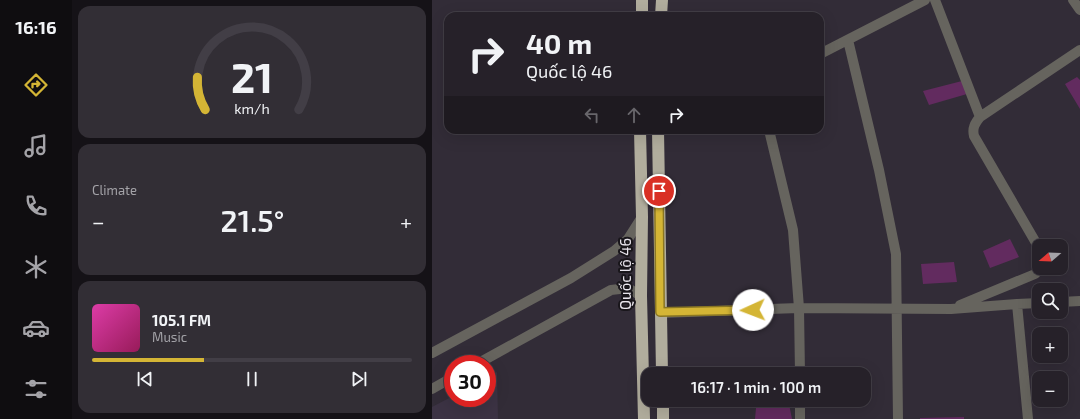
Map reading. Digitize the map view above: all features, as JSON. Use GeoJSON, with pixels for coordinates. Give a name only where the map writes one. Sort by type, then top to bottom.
{"type":"FeatureCollection","features":[{"type":"Feature","properties":{"kind":"highway"},"geometry":{"type":"LineString","coordinates":[[642,0],[642,12]]}},
{"type":"Feature","properties":{"kind":"highway"},"geometry":{"type":"LineString","coordinates":[[661,12],[662,0]]}},
{"type":"Feature","properties":{"kind":"highway","name":"Quốc lộ 46"},"geometry":{"type":"LineString","coordinates":[[640,134],[642,217],[641,296],[644,419]]}},
{"type":"Feature","properties":{"kind":"highway"},"geometry":{"type":"LineString","coordinates":[[658,134],[662,367]]}},
{"type":"Feature","properties":{"kind":"highway"},"geometry":{"type":"LineString","coordinates":[[663,407],[663,419]]}},
{"type":"Feature","properties":{"kind":"street"},"geometry":{"type":"LineString","coordinates":[[824,52],[925,0]]}},
{"type":"Feature","properties":{"kind":"street"},"geometry":{"type":"LineString","coordinates":[[935,0],[980,117]]}},
{"type":"Feature","properties":{"kind":"street"},"geometry":{"type":"LineString","coordinates":[[1074,0],[1080,10]]}},
{"type":"Feature","properties":{"kind":"street"},"geometry":{"type":"LineString","coordinates":[[848,40],[879,170],[896,254],[898,419]]}},
{"type":"Feature","properties":{"kind":"street"},"geometry":{"type":"LineString","coordinates":[[1034,239],[974,136],[973,128],[976,121],[980,117],[1080,50]]}},
{"type":"Feature","properties":{"kind":"street"},"geometry":{"type":"LineString","coordinates":[[770,134],[793,230],[799,308],[800,367]]}},
{"type":"Feature","properties":{"kind":"street"},"geometry":{"type":"LineString","coordinates":[[432,353],[571,278],[614,251],[628,239],[642,217]]}},
{"type":"Feature","properties":{"kind":"street"},"geometry":{"type":"LineString","coordinates":[[951,309],[1033,275]]}},
{"type":"Feature","properties":{"kind":"street"},"geometry":{"type":"LineString","coordinates":[[493,355],[611,290],[628,288],[641,296]]}},
{"type":"Feature","properties":{"kind":"street"},"geometry":{"type":"LineString","coordinates":[[1068,302],[1080,301]]}},
{"type":"Feature","properties":{"kind":"street"},"geometry":{"type":"LineString","coordinates":[[660,312],[799,308],[951,309],[1032,303]]}},
{"type":"Feature","properties":{"kind":"street"},"geometry":{"type":"LineString","coordinates":[[1017,304],[1028,419]]}},
{"type":"Feature","properties":{"kind":"street"},"geometry":{"type":"LineString","coordinates":[[432,389],[444,382]]}},
{"type":"Feature","properties":{"kind":"street"},"geometry":{"type":"LineString","coordinates":[[800,407],[800,419]]}},
{"type":"Feature","properties":{"kind":"shaded area"},"geometry":{"type":"Polygon","coordinates":[[[496,372],[498,419],[432,419],[432,407],[444,401],[444,407],[496,407],[496,372]]]}},
{"type":"Feature","properties":{"kind":"building"},"geometry":{"type":"Polygon","coordinates":[[[1077,77],[1080,80],[1080,109],[1065,84],[1077,77]]]}},
{"type":"Feature","properties":{"kind":"building"},"geometry":{"type":"Polygon","coordinates":[[[962,81],[967,94],[929,105],[923,91],[962,81]]]}},
{"type":"Feature","properties":{"kind":"building"},"geometry":{"type":"Polygon","coordinates":[[[1010,239],[1019,257],[990,268],[983,251],[1010,239]]]}},
{"type":"Feature","properties":{"kind":"building"},"geometry":{"type":"Polygon","coordinates":[[[954,262],[957,282],[923,284],[921,264],[954,262]]]}},
{"type":"Feature","properties":{"kind":"building"},"geometry":{"type":"Polygon","coordinates":[[[790,407],[792,419],[755,419],[756,408],[790,407]]]}},
{"type":"Feature","properties":{"kind":"building"},"geometry":{"type":"Polygon","coordinates":[[[964,417],[964,419],[920,419],[920,418],[964,417]]]}},
{"type":"Feature","properties":{"kind":"route"},"geometry":{"type":"LineString","coordinates":[[659,191],[660,312],[753,310]]}}]}
